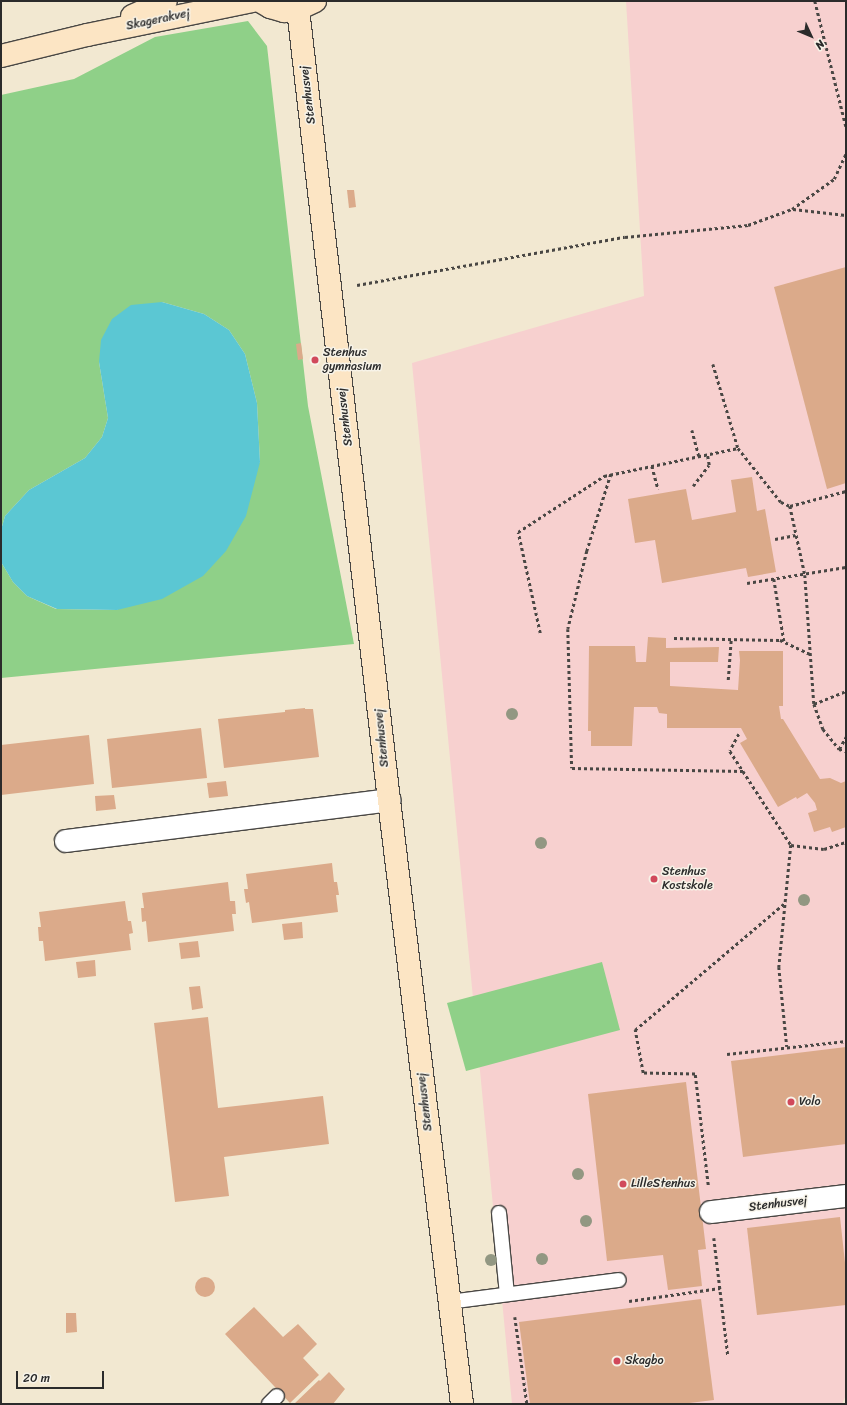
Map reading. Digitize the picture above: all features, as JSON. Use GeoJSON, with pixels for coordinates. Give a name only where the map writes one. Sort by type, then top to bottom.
{"type":"FeatureCollection","features":[{"type":"Feature","properties":{"kind":"street","name":"Skagerakvej"},"geometry":{"type":"LineString","coordinates":[[87,35],[166,1]]}},
{"type":"Feature","properties":{"kind":"street","name":"Skagerakvej"},"geometry":{"type":"LineString","coordinates":[[1,56],[87,35],[253,1]]}},
{"type":"Feature","properties":{"kind":"street"},"geometry":{"type":"LineString","coordinates":[[260,1],[270,8],[284,11],[307,5]]}},
{"type":"Feature","properties":{"kind":"street","name":"Stenhusvej"},"geometry":{"type":"LineString","coordinates":[[307,5],[330,290],[389,800],[462,1404]]}},
{"type":"Feature","properties":{"kind":"street"},"geometry":{"type":"LineString","coordinates":[[66,841],[389,800]]}},
{"type":"Feature","properties":{"kind":"street","name":"Stenhusvej"},"geometry":{"type":"LineString","coordinates":[[711,1212],[846,1196]]}},
{"type":"Feature","properties":{"kind":"lane"},"geometry":{"type":"LineString","coordinates":[[499,1213],[507,1294]]}},
{"type":"Feature","properties":{"kind":"lane"},"geometry":{"type":"LineString","coordinates":[[449,1302],[619,1280]]}},
{"type":"Feature","properties":{"kind":"path"},"geometry":{"type":"LineString","coordinates":[[816,1],[846,126]]}},
{"type":"Feature","properties":{"kind":"path"},"geometry":{"type":"LineString","coordinates":[[330,290],[625,237],[748,225],[792,209],[834,179],[846,153]]}},
{"type":"Feature","properties":{"kind":"path"},"geometry":{"type":"LineString","coordinates":[[792,209],[846,215]]}},
{"type":"Feature","properties":{"kind":"path"},"geometry":{"type":"LineString","coordinates":[[713,364],[738,448],[781,502],[790,506],[846,491]]}},
{"type":"Feature","properties":{"kind":"path"},"geometry":{"type":"LineString","coordinates":[[692,430],[699,456]]}},
{"type":"Feature","properties":{"kind":"path"},"geometry":{"type":"LineString","coordinates":[[540,632],[518,532],[604,476],[738,448]]}},
{"type":"Feature","properties":{"kind":"path"},"geometry":{"type":"LineString","coordinates":[[693,486],[709,465],[707,454]]}},
{"type":"Feature","properties":{"kind":"path"},"geometry":{"type":"LineString","coordinates":[[652,466],[658,489]]}},
{"type":"Feature","properties":{"kind":"path"},"geometry":{"type":"LineString","coordinates":[[611,474],[586,551],[568,629],[572,768],[743,771]]}},
{"type":"Feature","properties":{"kind":"path"},"geometry":{"type":"LineString","coordinates":[[790,506],[805,575],[814,704],[823,729],[839,749],[846,751]]}},
{"type":"Feature","properties":{"kind":"path"},"geometry":{"type":"LineString","coordinates":[[775,539],[796,535]]}},
{"type":"Feature","properties":{"kind":"path"},"geometry":{"type":"LineString","coordinates":[[747,583],[805,575],[846,567]]}},
{"type":"Feature","properties":{"kind":"path"},"geometry":{"type":"LineString","coordinates":[[774,579],[784,642]]}},
{"type":"Feature","properties":{"kind":"path"},"geometry":{"type":"LineString","coordinates":[[674,638],[780,640],[811,655]]}},
{"type":"Feature","properties":{"kind":"path"},"geometry":{"type":"LineString","coordinates":[[728,680],[731,639]]}},
{"type":"Feature","properties":{"kind":"path"},"geometry":{"type":"LineString","coordinates":[[814,704],[846,691]]}},
{"type":"Feature","properties":{"kind":"path"},"geometry":{"type":"LineString","coordinates":[[739,734],[730,751],[791,845],[779,967],[787,1047]]}},
{"type":"Feature","properties":{"kind":"path"},"geometry":{"type":"LineString","coordinates":[[839,749],[846,737]]}},
{"type":"Feature","properties":{"kind":"path"},"geometry":{"type":"LineString","coordinates":[[791,845],[824,849],[846,842]]}},
{"type":"Feature","properties":{"kind":"path"},"geometry":{"type":"LineString","coordinates":[[728,1355],[696,1074],[643,1074],[635,1030],[786,902]]}},
{"type":"Feature","properties":{"kind":"path"},"geometry":{"type":"LineString","coordinates":[[727,1054],[846,1041]]}},
{"type":"Feature","properties":{"kind":"path"},"geometry":{"type":"LineString","coordinates":[[625,1301],[720,1288]]}},
{"type":"Feature","properties":{"kind":"path"},"geometry":{"type":"LineString","coordinates":[[522,1316],[515,1317],[527,1404]]}},
{"type":"Feature","properties":{"kind":"shaded area","name":"Stenhus Kostskole"},"geometry":{"type":"Polygon","coordinates":[[[626,1],[846,1],[846,1395],[842,1404],[512,1404],[412,363],[644,296],[626,1]]]}},
{"type":"Feature","properties":{"kind":"green space"},"geometry":{"type":"Polygon","coordinates":[[[248,21],[267,46],[308,406],[354,644],[1,678],[1,562],[13,582],[27,596],[56,609],[117,610],[260,462],[257,403],[245,354],[229,330],[204,314],[162,302],[99,362],[108,418],[102,437],[85,458],[29,490],[5,516],[1,530],[1,95],[74,79],[155,37],[248,21]]]}},
{"type":"Feature","properties":{"kind":"green space"},"geometry":{"type":"Polygon","coordinates":[[[602,962],[620,1030],[466,1071],[447,1003],[602,962]]]}},
{"type":"Feature","properties":{"kind":"water"},"geometry":{"type":"Polygon","coordinates":[[[162,302],[204,314],[229,330],[245,354],[257,403],[260,462],[246,516],[226,551],[203,576],[162,599],[117,610],[57,609],[27,596],[13,582],[1,562],[1,530],[5,516],[29,490],[85,458],[102,437],[108,418],[99,362],[101,340],[112,319],[131,305],[162,302]]]}},
{"type":"Feature","properties":{"kind":"building"},"geometry":{"type":"Polygon","coordinates":[[[347,190],[354,190],[356,207],[349,208],[347,190]]]}},
{"type":"Feature","properties":{"kind":"building"},"geometry":{"type":"Polygon","coordinates":[[[846,267],[846,483],[827,489],[774,287],[846,267]]]}},
{"type":"Feature","properties":{"kind":"building"},"geometry":{"type":"Polygon","coordinates":[[[301,343],[303,359],[298,360],[296,344],[301,343]]]}},
{"type":"Feature","properties":{"kind":"building"},"geometry":{"type":"Polygon","coordinates":[[[752,477],[757,511],[765,509],[776,572],[748,577],[746,568],[662,583],[655,540],[635,543],[628,499],[686,489],[692,520],[736,512],[731,480],[752,477]]]}},
{"type":"Feature","properties":{"kind":"building"},"geometry":{"type":"Polygon","coordinates":[[[648,637],[666,638],[666,648],[719,647],[718,662],[670,662],[670,686],[738,690],[740,660],[739,651],[783,651],[783,706],[779,706],[781,719],[783,719],[820,779],[830,778],[841,783],[846,781],[846,827],[832,832],[830,827],[814,832],[808,813],[817,810],[815,803],[807,793],[778,807],[740,743],[747,739],[741,728],[667,728],[667,714],[659,713],[657,707],[634,707],[632,746],[591,746],[591,731],[588,731],[589,646],[635,646],[636,662],[646,662],[648,637]]]}},
{"type":"Feature","properties":{"kind":"building"},"geometry":{"type":"Polygon","coordinates":[[[305,708],[313,709],[319,757],[224,768],[218,719],[285,712],[285,710],[305,708]]]}},
{"type":"Feature","properties":{"kind":"building"},"geometry":{"type":"Polygon","coordinates":[[[201,728],[207,778],[112,788],[107,739],[201,728]]]}},
{"type":"Feature","properties":{"kind":"building"},"geometry":{"type":"Polygon","coordinates":[[[89,735],[94,784],[1,795],[1,745],[89,735]]]}},
{"type":"Feature","properties":{"kind":"building"},"geometry":{"type":"Polygon","coordinates":[[[226,781],[228,796],[209,798],[207,783],[226,781]]]}},
{"type":"Feature","properties":{"kind":"building"},"geometry":{"type":"Polygon","coordinates":[[[114,795],[116,809],[96,811],[95,796],[114,795]]]}},
{"type":"Feature","properties":{"kind":"building"},"geometry":{"type":"Polygon","coordinates":[[[332,863],[334,882],[337,882],[339,895],[336,895],[338,912],[252,923],[249,902],[246,903],[244,889],[248,889],[246,874],[332,863]]]}},
{"type":"Feature","properties":{"kind":"building"},"geometry":{"type":"Polygon","coordinates":[[[228,882],[230,901],[235,901],[236,914],[232,914],[234,931],[148,942],[146,921],[142,922],[141,908],[144,908],[142,893],[228,882]]]}},
{"type":"Feature","properties":{"kind":"building"},"geometry":{"type":"Polygon","coordinates":[[[125,901],[128,921],[131,921],[133,933],[129,934],[131,950],[45,961],[43,941],[39,941],[38,927],[41,927],[39,912],[125,901]]]}},
{"type":"Feature","properties":{"kind":"building"},"geometry":{"type":"Polygon","coordinates":[[[302,922],[303,938],[284,940],[282,924],[302,922]]]}},
{"type":"Feature","properties":{"kind":"building"},"geometry":{"type":"Polygon","coordinates":[[[198,941],[200,957],[181,959],[179,943],[198,941]]]}},
{"type":"Feature","properties":{"kind":"building"},"geometry":{"type":"Polygon","coordinates":[[[95,960],[96,976],[78,978],[76,962],[95,960]]]}},
{"type":"Feature","properties":{"kind":"building"},"geometry":{"type":"Polygon","coordinates":[[[200,986],[203,1008],[192,1010],[189,987],[200,986]]]}},
{"type":"Feature","properties":{"kind":"building"},"geometry":{"type":"Polygon","coordinates":[[[208,1017],[218,1108],[323,1096],[329,1144],[224,1157],[229,1196],[175,1202],[154,1023],[208,1017]]]}},
{"type":"Feature","properties":{"kind":"building","name":"Volo"},"geometry":{"type":"Polygon","coordinates":[[[846,1047],[846,1144],[743,1157],[731,1061],[846,1047]]]}},
{"type":"Feature","properties":{"kind":"building","name":"LilleStenhus"},"geometry":{"type":"Polygon","coordinates":[[[686,1082],[706,1249],[698,1250],[702,1286],[668,1290],[663,1255],[607,1261],[588,1094],[686,1082]]]}},
{"type":"Feature","properties":{"kind":"building"},"geometry":{"type":"Polygon","coordinates":[[[840,1217],[846,1272],[846,1305],[757,1315],[747,1228],[840,1217]]]}},
{"type":"Feature","properties":{"kind":"building"},"geometry":{"type":"Polygon","coordinates":[[[205,1277],[212,1280],[215,1287],[212,1294],[205,1297],[198,1294],[195,1287],[198,1280],[205,1277]]]}},
{"type":"Feature","properties":{"kind":"building","name":"Skagbo"},"geometry":{"type":"Polygon","coordinates":[[[701,1299],[714,1400],[681,1404],[530,1404],[519,1322],[701,1299]]]}},
{"type":"Feature","properties":{"kind":"building"},"geometry":{"type":"Polygon","coordinates":[[[254,1307],[283,1337],[298,1324],[317,1344],[303,1358],[319,1375],[290,1403],[225,1334],[254,1307]]]}},
{"type":"Feature","properties":{"kind":"building"},"geometry":{"type":"Polygon","coordinates":[[[66,1313],[76,1313],[77,1332],[66,1333],[66,1313]]]}},
{"type":"Feature","properties":{"kind":"building"},"geometry":{"type":"Polygon","coordinates":[[[329,1372],[345,1389],[333,1404],[294,1404],[319,1380],[320,1381],[329,1372]]]}},
{"type":"Feature","properties":{"kind":"place","name":"Stenhus gymnasium"},"geometry":{"type":"Point","coordinates":[315,360]}},
{"type":"Feature","properties":{"kind":"place","name":"Stenhus Kostskole"},"geometry":{"type":"Point","coordinates":[654,879]}},
{"type":"Feature","properties":{"kind":"place","name":"Volo"},"geometry":{"type":"Point","coordinates":[791,1102]}},
{"type":"Feature","properties":{"kind":"place","name":"LilleStenhus"},"geometry":{"type":"Point","coordinates":[623,1184]}},
{"type":"Feature","properties":{"kind":"place","name":"Skagbo"},"geometry":{"type":"Point","coordinates":[617,1361]}}]}
